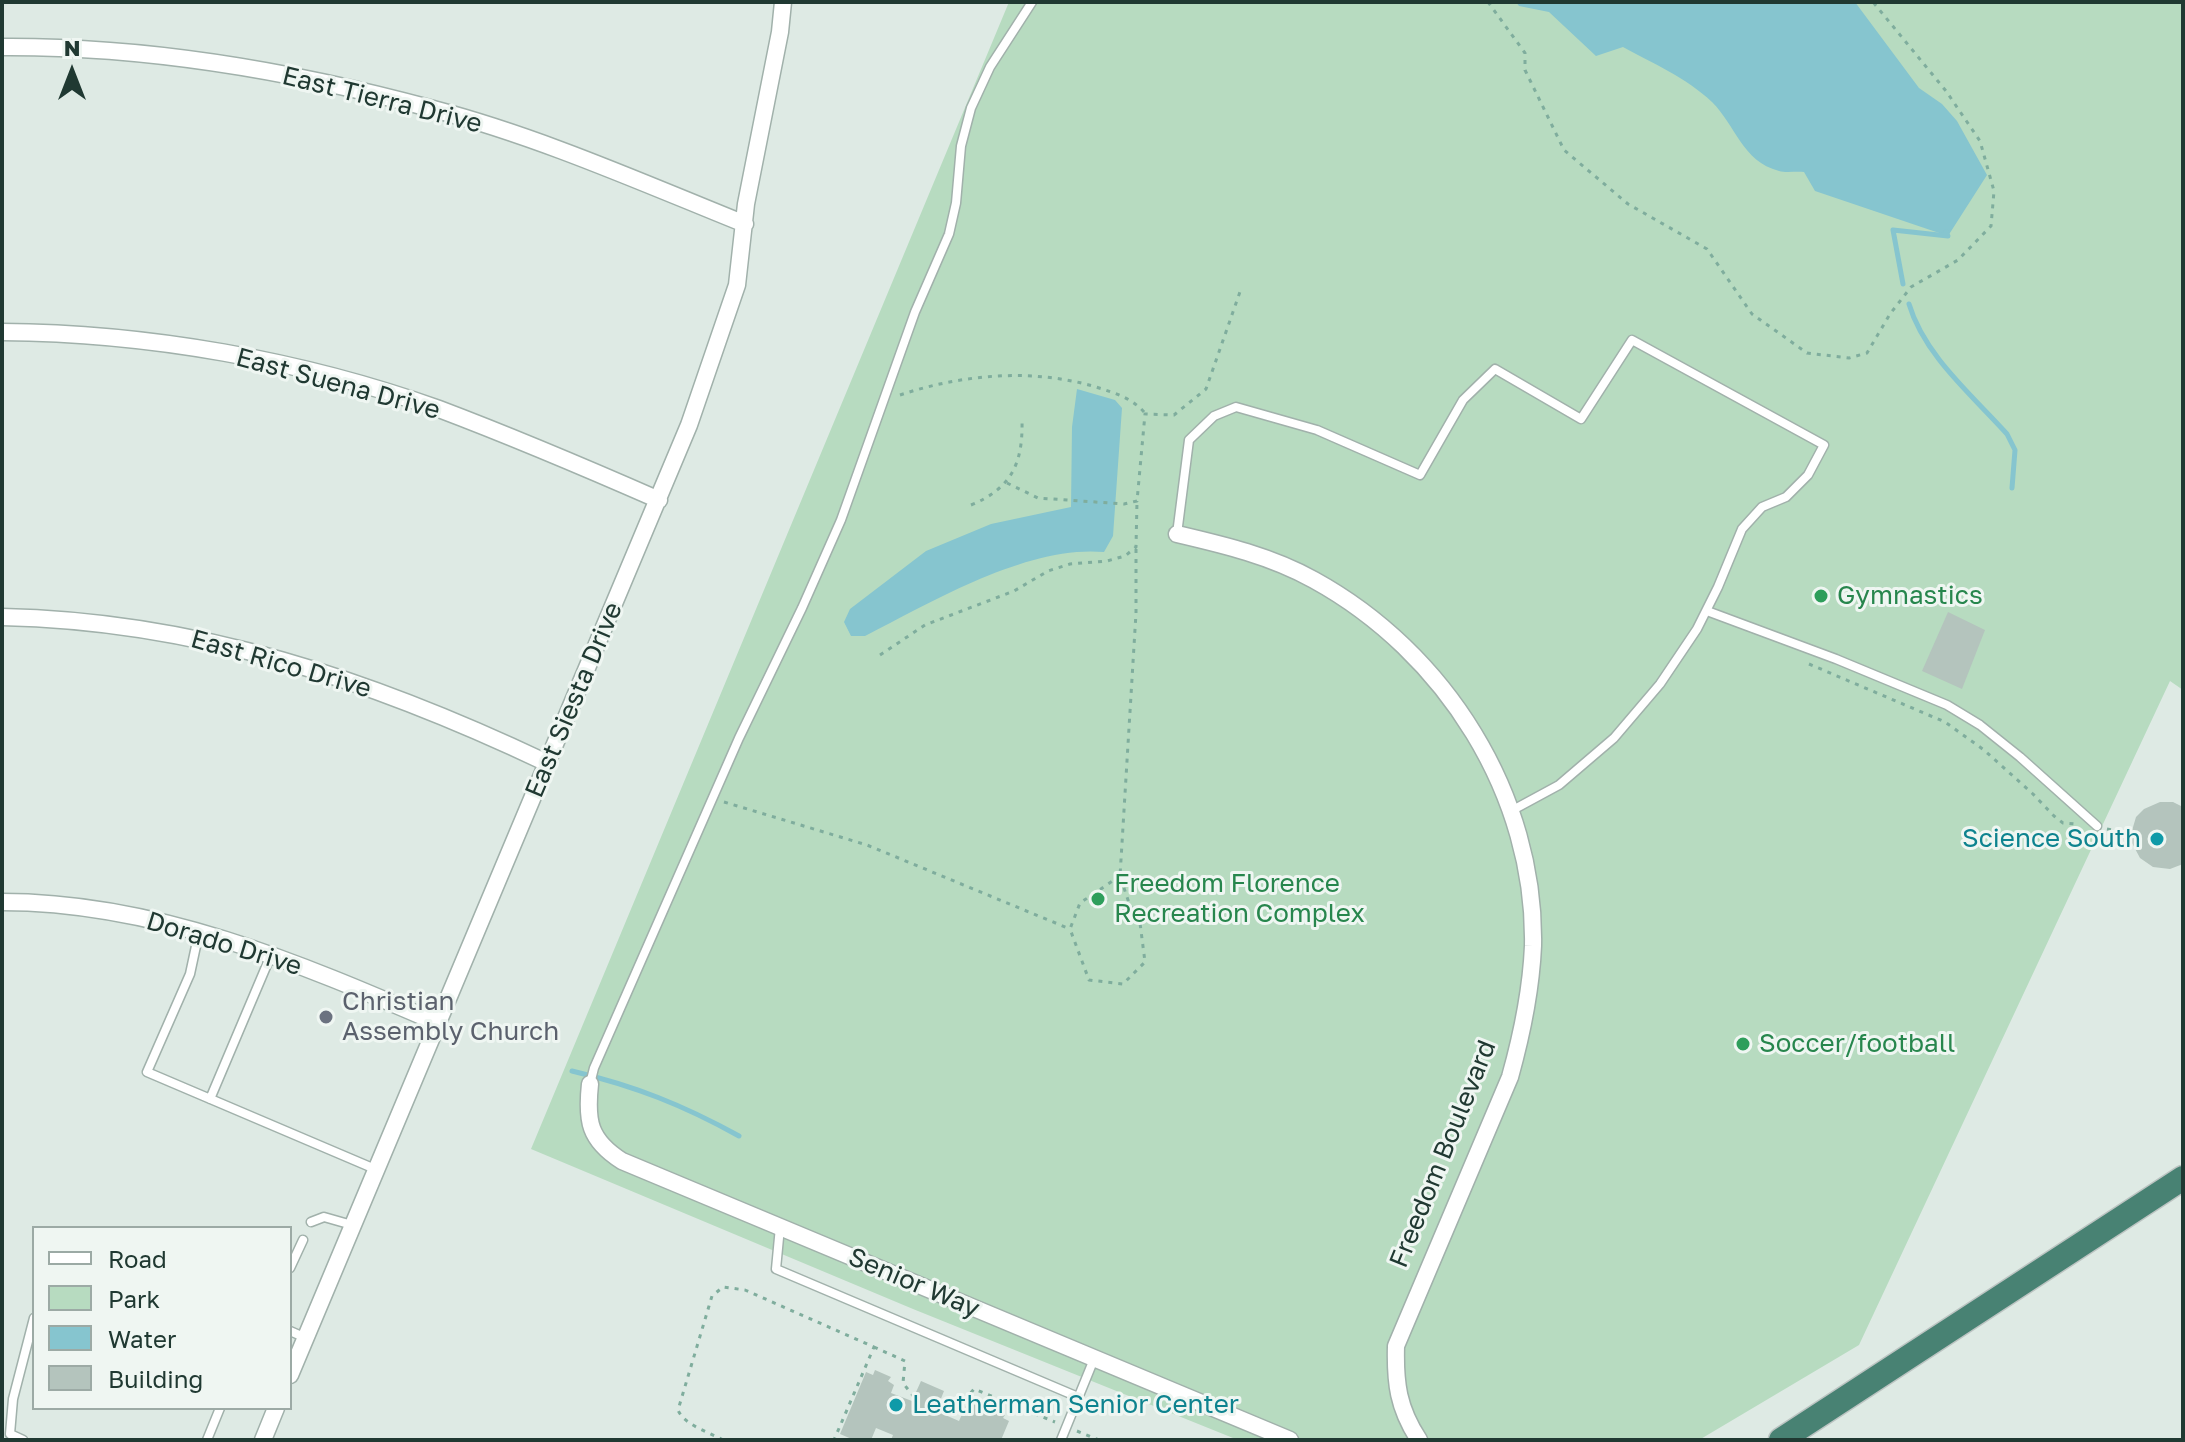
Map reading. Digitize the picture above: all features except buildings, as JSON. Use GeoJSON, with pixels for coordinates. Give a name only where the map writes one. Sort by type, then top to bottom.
{"type":"FeatureCollection","features":[{"type":"Feature","properties":{"kind":"highway"},"geometry":{"type":"LineString","coordinates":[[1781,1440],[2183,1178]]}},
{"type":"Feature","properties":{"kind":"street","name":"East Siesta Drive"},"geometry":{"type":"LineString","coordinates":[[292,1365],[298,1335],[353,1225],[689,425],[730,309],[739,274],[752,171],[780,32],[783,2]]}},
{"type":"Feature","properties":{"kind":"street","name":"East Tierra Drive"},"geometry":{"type":"LineString","coordinates":[[2,47],[81,49],[202,61],[434,109],[506,131],[745,224]]}},
{"type":"Feature","properties":{"kind":"street","name":"East Suena Drive"},"geometry":{"type":"LineString","coordinates":[[2,332],[130,340],[206,349],[280,364],[439,409],[659,500]]}},
{"type":"Feature","properties":{"kind":"street","name":"Freedom Boulevard"},"geometry":{"type":"LineString","coordinates":[[1177,534],[1240,549],[1276,562],[1347,599],[1411,652],[1458,708],[1482,746],[1510,812],[1526,869],[1531,908],[1530,981],[1521,1038],[1510,1077],[1396,1346],[1395,1384],[1413,1438]]}},
{"type":"Feature","properties":{"kind":"street","name":"East Rico Drive"},"geometry":{"type":"LineString","coordinates":[[2,617],[93,622],[153,630],[315,668],[407,702],[547,763]]}},
{"type":"Feature","properties":{"kind":"street","name":"Dorado Drive"},"geometry":{"type":"LineString","coordinates":[[2,902],[75,907],[199,932],[271,955],[438,1023]]}},
{"type":"Feature","properties":{"kind":"street","name":"Senior Way"},"geometry":{"type":"LineString","coordinates":[[592,1076],[588,1110],[592,1132],[606,1151],[622,1161],[1290,1440]]}},
{"type":"Feature","properties":{"kind":"street"},"geometry":{"type":"LineString","coordinates":[[263,1440],[275,1410]]}},
{"type":"Feature","properties":{"kind":"lane"},"geometry":{"type":"LineString","coordinates":[[592,1076],[713,799],[841,520],[881,402],[949,234],[956,203],[961,146],[971,108],[990,67],[1032,2]]}},
{"type":"Feature","properties":{"kind":"lane"},"geometry":{"type":"LineString","coordinates":[[1177,534],[1189,440],[1214,416],[1236,407],[1258,412],[1317,430],[1420,475],[1463,400],[1495,369],[1581,419],[1632,340],[1824,445],[1808,475],[1786,497],[1762,507],[1742,529],[1707,611],[1660,684],[1614,738],[1559,785],[1510,812]]}},
{"type":"Feature","properties":{"kind":"lane"},"geometry":{"type":"LineString","coordinates":[[1707,611],[1947,705],[2000,741],[2097,826]]}},
{"type":"Feature","properties":{"kind":"lane"},"geometry":{"type":"LineString","coordinates":[[199,932],[190,974],[147,1072],[376,1170]]}},
{"type":"Feature","properties":{"kind":"lane"},"geometry":{"type":"LineString","coordinates":[[210,1099],[271,955]]}},
{"type":"Feature","properties":{"kind":"lane"},"geometry":{"type":"LineString","coordinates":[[311,1222],[324,1217],[353,1225]]}},
{"type":"Feature","properties":{"kind":"lane"},"geometry":{"type":"LineString","coordinates":[[780,1227],[776,1269],[1078,1397]]}},
{"type":"Feature","properties":{"kind":"lane"},"geometry":{"type":"LineString","coordinates":[[292,1264],[303,1240]]}},
{"type":"Feature","properties":{"kind":"lane"},"geometry":{"type":"LineString","coordinates":[[23,1440],[10,1434],[13,1399],[32,1328]]}},
{"type":"Feature","properties":{"kind":"lane"},"geometry":{"type":"LineString","coordinates":[[1061,1440],[1094,1359]]}},
{"type":"Feature","properties":{"kind":"lane"},"geometry":{"type":"LineString","coordinates":[[207,1440],[218,1410]]}},
{"type":"Feature","properties":{"kind":"path"},"geometry":{"type":"LineString","coordinates":[[1488,2],[1525,53],[1525,70],[1564,150],[1628,204],[1707,249],[1752,314],[1807,353],[1849,358],[1867,353],[1890,314],[1911,287],[1958,260],[1991,226],[1994,191],[1980,141],[1946,91],[1873,2]]}},
{"type":"Feature","properties":{"kind":"path"},"geometry":{"type":"LineString","coordinates":[[1145,414],[1174,415],[1206,389],[1241,289]]}},
{"type":"Feature","properties":{"kind":"path"},"geometry":{"type":"LineString","coordinates":[[881,402],[926,387],[1013,374],[1064,377],[1136,403],[1145,414],[1137,501],[1136,613],[1120,876],[1140,923],[1145,962],[1123,984],[1089,980],[1070,929],[1080,903],[1120,876]]}},
{"type":"Feature","properties":{"kind":"path"},"geometry":{"type":"LineString","coordinates":[[971,505],[989,497],[1007,483],[1019,458],[1023,439],[1022,420]]}},
{"type":"Feature","properties":{"kind":"path"},"geometry":{"type":"LineString","coordinates":[[1007,483],[1038,498],[1124,504],[1137,501]]}},
{"type":"Feature","properties":{"kind":"path"},"geometry":{"type":"LineString","coordinates":[[880,655],[925,625],[1014,591],[1048,571],[1070,564],[1107,561],[1125,556],[1136,547]]}},
{"type":"Feature","properties":{"kind":"path"},"geometry":{"type":"LineString","coordinates":[[1800,661],[1945,722],[1984,750],[2063,823],[2097,826],[2131,834]]}},
{"type":"Feature","properties":{"kind":"path"},"geometry":{"type":"LineString","coordinates":[[713,799],[867,845],[1070,929]]}},
{"type":"Feature","properties":{"kind":"path"},"geometry":{"type":"LineString","coordinates":[[723,1440],[687,1420],[678,1410],[712,1296],[723,1287],[745,1290],[905,1361],[903,1383],[914,1397]]}},
{"type":"Feature","properties":{"kind":"path"},"geometry":{"type":"LineString","coordinates":[[834,1440],[874,1347]]}},
{"type":"Feature","properties":{"kind":"path"},"geometry":{"type":"LineString","coordinates":[[938,1407],[958,1408],[974,1389],[1099,1440]]}},
{"type":"Feature","properties":{"kind":"green space"},"geometry":{"type":"Polygon","coordinates":[[[1009,2],[2183,2],[2183,690],[2170,681],[1859,1345],[1699,1440],[1238,1440],[913,1309],[531,1149],[1009,2]]]}},
{"type":"Feature","properties":{"kind":"water"},"geometry":{"type":"Polygon","coordinates":[[[1516,2],[1855,2],[1919,88],[1942,104],[1957,121],[1987,175],[1948,236],[1815,191],[1804,172],[1779,171],[1756,159],[1712,102],[1680,78],[1623,47],[1596,56],[1549,12],[1519,6],[1516,2]]]}},
{"type":"Feature","properties":{"kind":"water"},"geometry":{"type":"Polygon","coordinates":[[[1077,389],[1115,400],[1122,408],[1113,536],[1104,552],[1074,552],[1012,567],[950,593],[865,636],[851,636],[844,622],[850,609],[926,551],[991,524],[1071,507],[1072,427],[1077,389]]]}},
{"type":"Feature","properties":{"kind":"waterway"},"geometry":{"type":"LineString","coordinates":[[1903,284],[1893,230],[1948,236],[1946,232]]}},
{"type":"Feature","properties":{"kind":"waterway"},"geometry":{"type":"LineString","coordinates":[[1909,304],[1916,323],[1937,357],[2007,434],[2015,450],[2012,488]]}},
{"type":"Feature","properties":{"kind":"waterway"},"geometry":{"type":"LineString","coordinates":[[572,1071],[658,1098],[739,1136]]}},
{"type":"Feature","properties":{"kind":"place","name":"Gymnastics"},"geometry":{"type":"Point","coordinates":[1821,596]}},
{"type":"Feature","properties":{"kind":"place","name":"Science South"},"geometry":{"type":"Point","coordinates":[2157,839]}},
{"type":"Feature","properties":{"kind":"place","name":"Freedom Florence Recreation Complex"},"geometry":{"type":"Point","coordinates":[1098,899]}},
{"type":"Feature","properties":{"kind":"place","name":"Christian Assembly Church"},"geometry":{"type":"Point","coordinates":[326,1017]}},
{"type":"Feature","properties":{"kind":"place","name":"Soccer/football"},"geometry":{"type":"Point","coordinates":[1743,1044]}},
{"type":"Feature","properties":{"kind":"place","name":"Leatherman Senior Center"},"geometry":{"type":"Point","coordinates":[896,1405]}}]}
